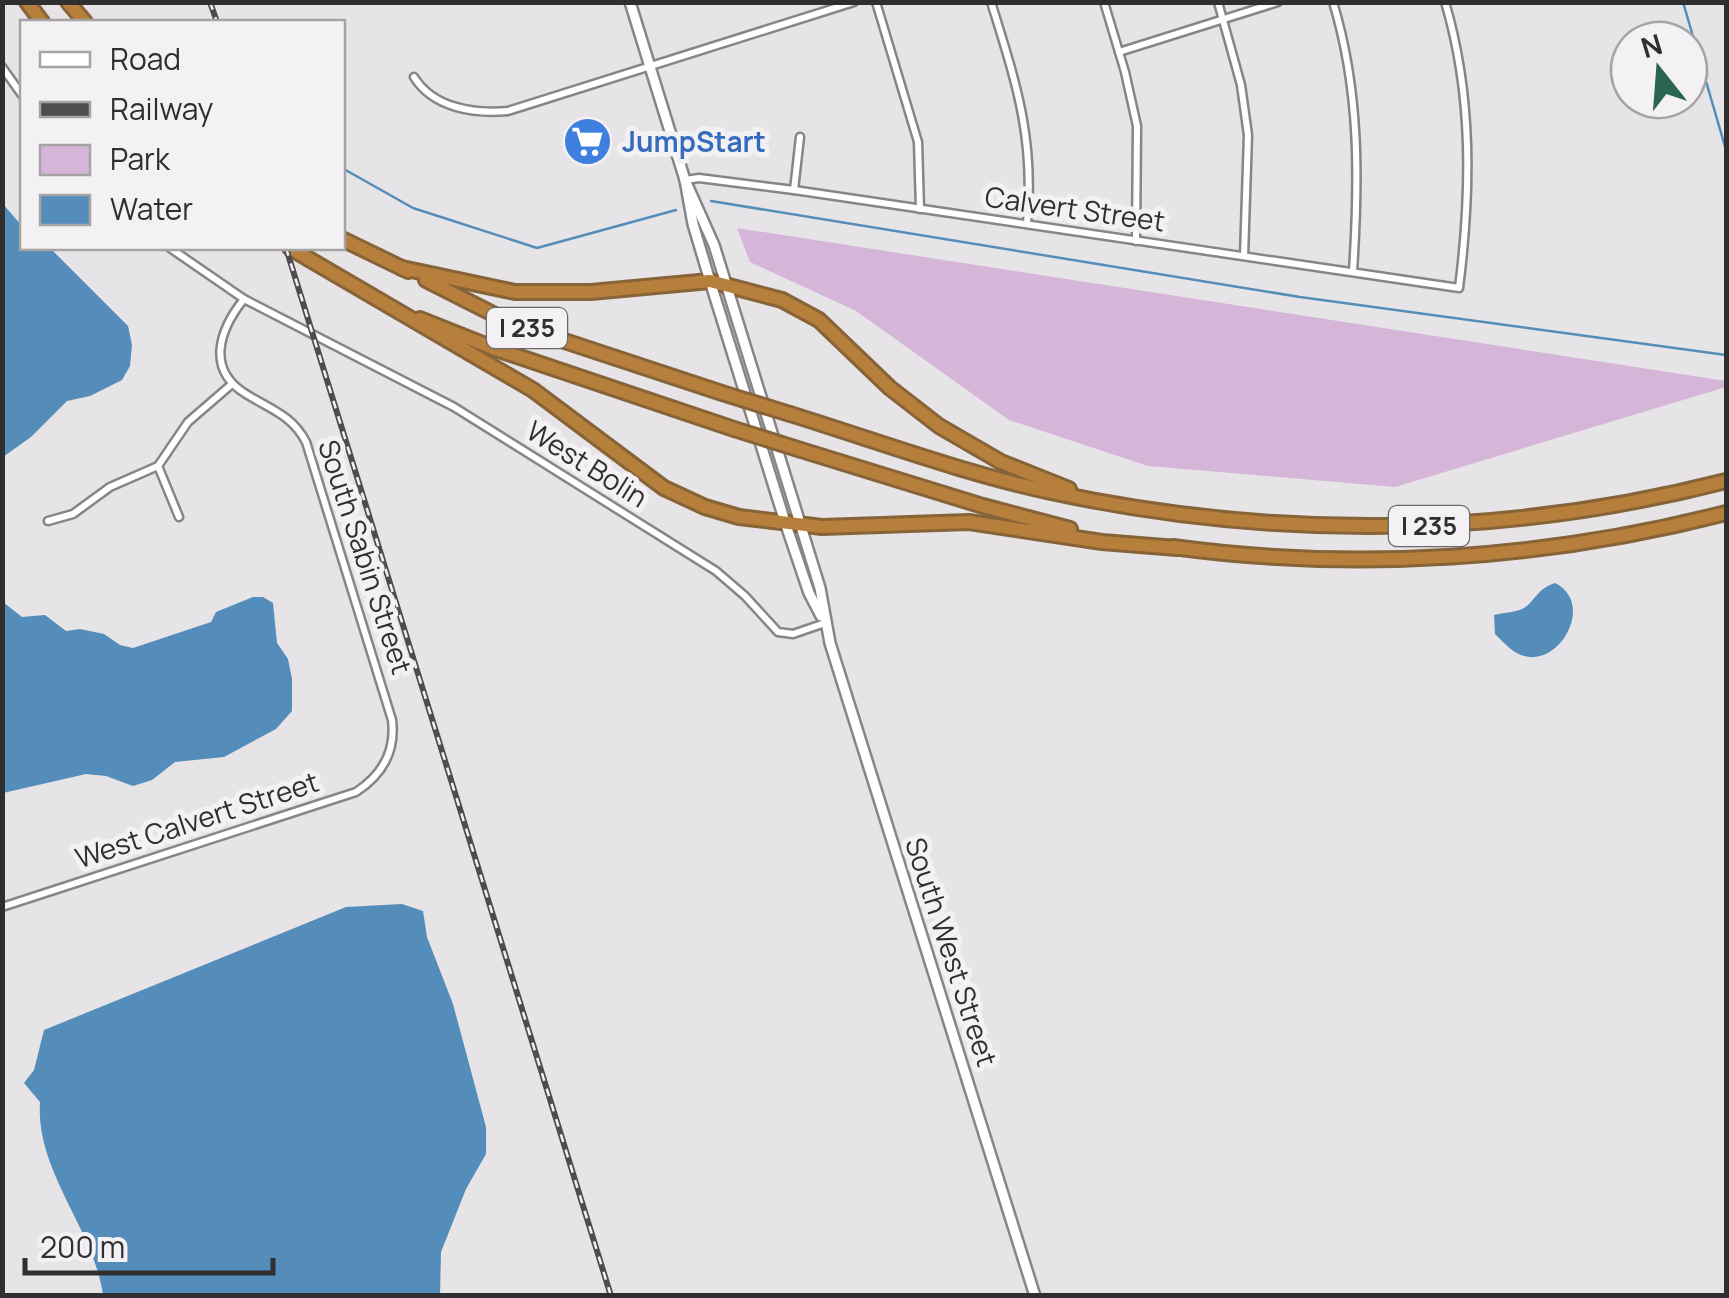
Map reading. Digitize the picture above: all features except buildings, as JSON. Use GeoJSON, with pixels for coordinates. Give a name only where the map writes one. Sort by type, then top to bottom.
{"type":"FeatureCollection","features":[{"type":"Feature","properties":{"kind":"highway","name":"I 235"},"geometry":{"type":"LineString","coordinates":[[345,240],[513,324],[986,476],[1128,507],[1257,523],[1426,526],[1560,514],[1726,480]]}},
{"type":"Feature","properties":{"kind":"highway","name":"I 235"},"geometry":{"type":"LineString","coordinates":[[293,250],[385,304],[493,348],[734,429],[1025,518],[1177,548],[1365,559],[1469,556],[1578,545],[1726,513]]}},
{"type":"Feature","properties":{"kind":"highway"},"geometry":{"type":"LineString","coordinates":[[402,268],[495,290],[538,293],[710,281],[782,300],[819,320],[911,407],[978,450],[1057,484],[1128,507]]}},
{"type":"Feature","properties":{"kind":"highway"},"geometry":{"type":"LineString","coordinates":[[385,304],[556,405],[664,488],[706,507],[739,517],[801,525],[969,522],[1102,542],[1177,548]]}},
{"type":"Feature","properties":{"kind":"street","name":"South West Street"},"geometry":{"type":"LineString","coordinates":[[630,2],[685,180],[693,224],[785,522],[809,593],[824,623],[1035,1296]]}},
{"type":"Feature","properties":{"kind":"street"},"geometry":{"type":"LineString","coordinates":[[414,77],[421,89],[435,98],[484,113],[540,102],[854,2]]}},
{"type":"Feature","properties":{"kind":"street"},"geometry":{"type":"LineString","coordinates":[[876,2],[918,142],[920,208]]}},
{"type":"Feature","properties":{"kind":"street"},"geometry":{"type":"LineString","coordinates":[[990,2],[1026,122],[1028,224]]}},
{"type":"Feature","properties":{"kind":"street"},"geometry":{"type":"LineString","coordinates":[[1104,2],[1132,96],[1138,139],[1136,241]]}},
{"type":"Feature","properties":{"kind":"street"},"geometry":{"type":"LineString","coordinates":[[1218,2],[1241,84],[1248,134],[1244,256]]}},
{"type":"Feature","properties":{"kind":"street"},"geometry":{"type":"LineString","coordinates":[[1119,52],[1278,2]]}},
{"type":"Feature","properties":{"kind":"street"},"geometry":{"type":"LineString","coordinates":[[1333,2],[1355,112],[1358,197],[1352,271]]}},
{"type":"Feature","properties":{"kind":"street","name":"Calvert Street"},"geometry":{"type":"LineString","coordinates":[[685,180],[699,178],[794,190],[1459,288],[1469,163],[1460,73],[1446,2]]}},
{"type":"Feature","properties":{"kind":"street"},"geometry":{"type":"LineString","coordinates":[[2,67],[20,92]]}},
{"type":"Feature","properties":{"kind":"street"},"geometry":{"type":"LineString","coordinates":[[794,190],[800,137]]}},
{"type":"Feature","properties":{"kind":"street","name":"South West Street"},"geometry":{"type":"LineString","coordinates":[[685,180],[714,245],[820,588],[824,623]]}},
{"type":"Feature","properties":{"kind":"street"},"geometry":{"type":"LineString","coordinates":[[48,521],[83,508],[110,486],[158,466],[188,422],[232,384],[220,358],[220,342],[226,324],[244,299],[173,250]]}},
{"type":"Feature","properties":{"kind":"street","name":"West Bolin"},"geometry":{"type":"LineString","coordinates":[[244,299],[454,407],[716,571],[778,632],[793,634],[824,623]]}},
{"type":"Feature","properties":{"kind":"street","name":"South Sabin Street"},"geometry":{"type":"LineString","coordinates":[[232,384],[279,411],[295,424],[306,442],[392,720],[390,754]]}},
{"type":"Feature","properties":{"kind":"street"},"geometry":{"type":"LineString","coordinates":[[158,466],[179,517]]}},
{"type":"Feature","properties":{"kind":"street","name":"West Calvert Street"},"geometry":{"type":"LineString","coordinates":[[2,907],[356,792],[377,776],[390,754]]}},
{"type":"Feature","properties":{"kind":"green space"},"geometry":{"type":"Polygon","coordinates":[[[737,228],[1726,381],[1726,387],[1395,487],[1148,466],[1009,420],[856,311],[750,262],[737,228]]]}},
{"type":"Feature","properties":{"kind":"water"},"geometry":{"type":"Polygon","coordinates":[[[3,204],[20,224],[20,250],[53,251],[128,326],[132,345],[130,366],[122,380],[90,396],[67,401],[31,437],[3,457],[3,204]]]}},
{"type":"Feature","properties":{"kind":"water"},"geometry":{"type":"Polygon","coordinates":[[[1555,583],[1567,592],[1572,605],[1568,632],[1548,653],[1535,657],[1517,653],[1495,634],[1494,615],[1525,608],[1555,583]]]}},
{"type":"Feature","properties":{"kind":"water"},"geometry":{"type":"Polygon","coordinates":[[[253,597],[273,603],[277,643],[288,659],[292,679],[292,711],[276,729],[224,757],[175,762],[152,780],[133,786],[106,776],[86,774],[3,793],[3,602],[22,617],[45,615],[66,631],[80,629],[104,634],[133,648],[211,622],[216,612],[253,597]]]}},
{"type":"Feature","properties":{"kind":"water"},"geometry":{"type":"Polygon","coordinates":[[[402,904],[423,911],[427,937],[453,1004],[486,1127],[486,1154],[466,1189],[441,1252],[440,1295],[103,1295],[89,1247],[46,1152],[40,1102],[24,1083],[34,1070],[44,1030],[346,907],[402,904]]]}},
{"type":"Feature","properties":{"kind":"waterway"},"geometry":{"type":"LineString","coordinates":[[1683,2],[1726,150]]}},
{"type":"Feature","properties":{"kind":"waterway"},"geometry":{"type":"LineString","coordinates":[[345,170],[413,208],[537,248],[676,210]]}},
{"type":"Feature","properties":{"kind":"waterway"},"geometry":{"type":"LineString","coordinates":[[711,201],[1300,297],[1726,355]]}},
{"type":"Feature","properties":{"kind":"railway"},"geometry":{"type":"LineString","coordinates":[[210,2],[216,20]]}},
{"type":"Feature","properties":{"kind":"railway"},"geometry":{"type":"LineString","coordinates":[[287,250],[611,1296]]}},
{"type":"Feature","properties":{"kind":"place","name":"JumpStart"},"geometry":{"type":"Point","coordinates":[587,142]}}]}
